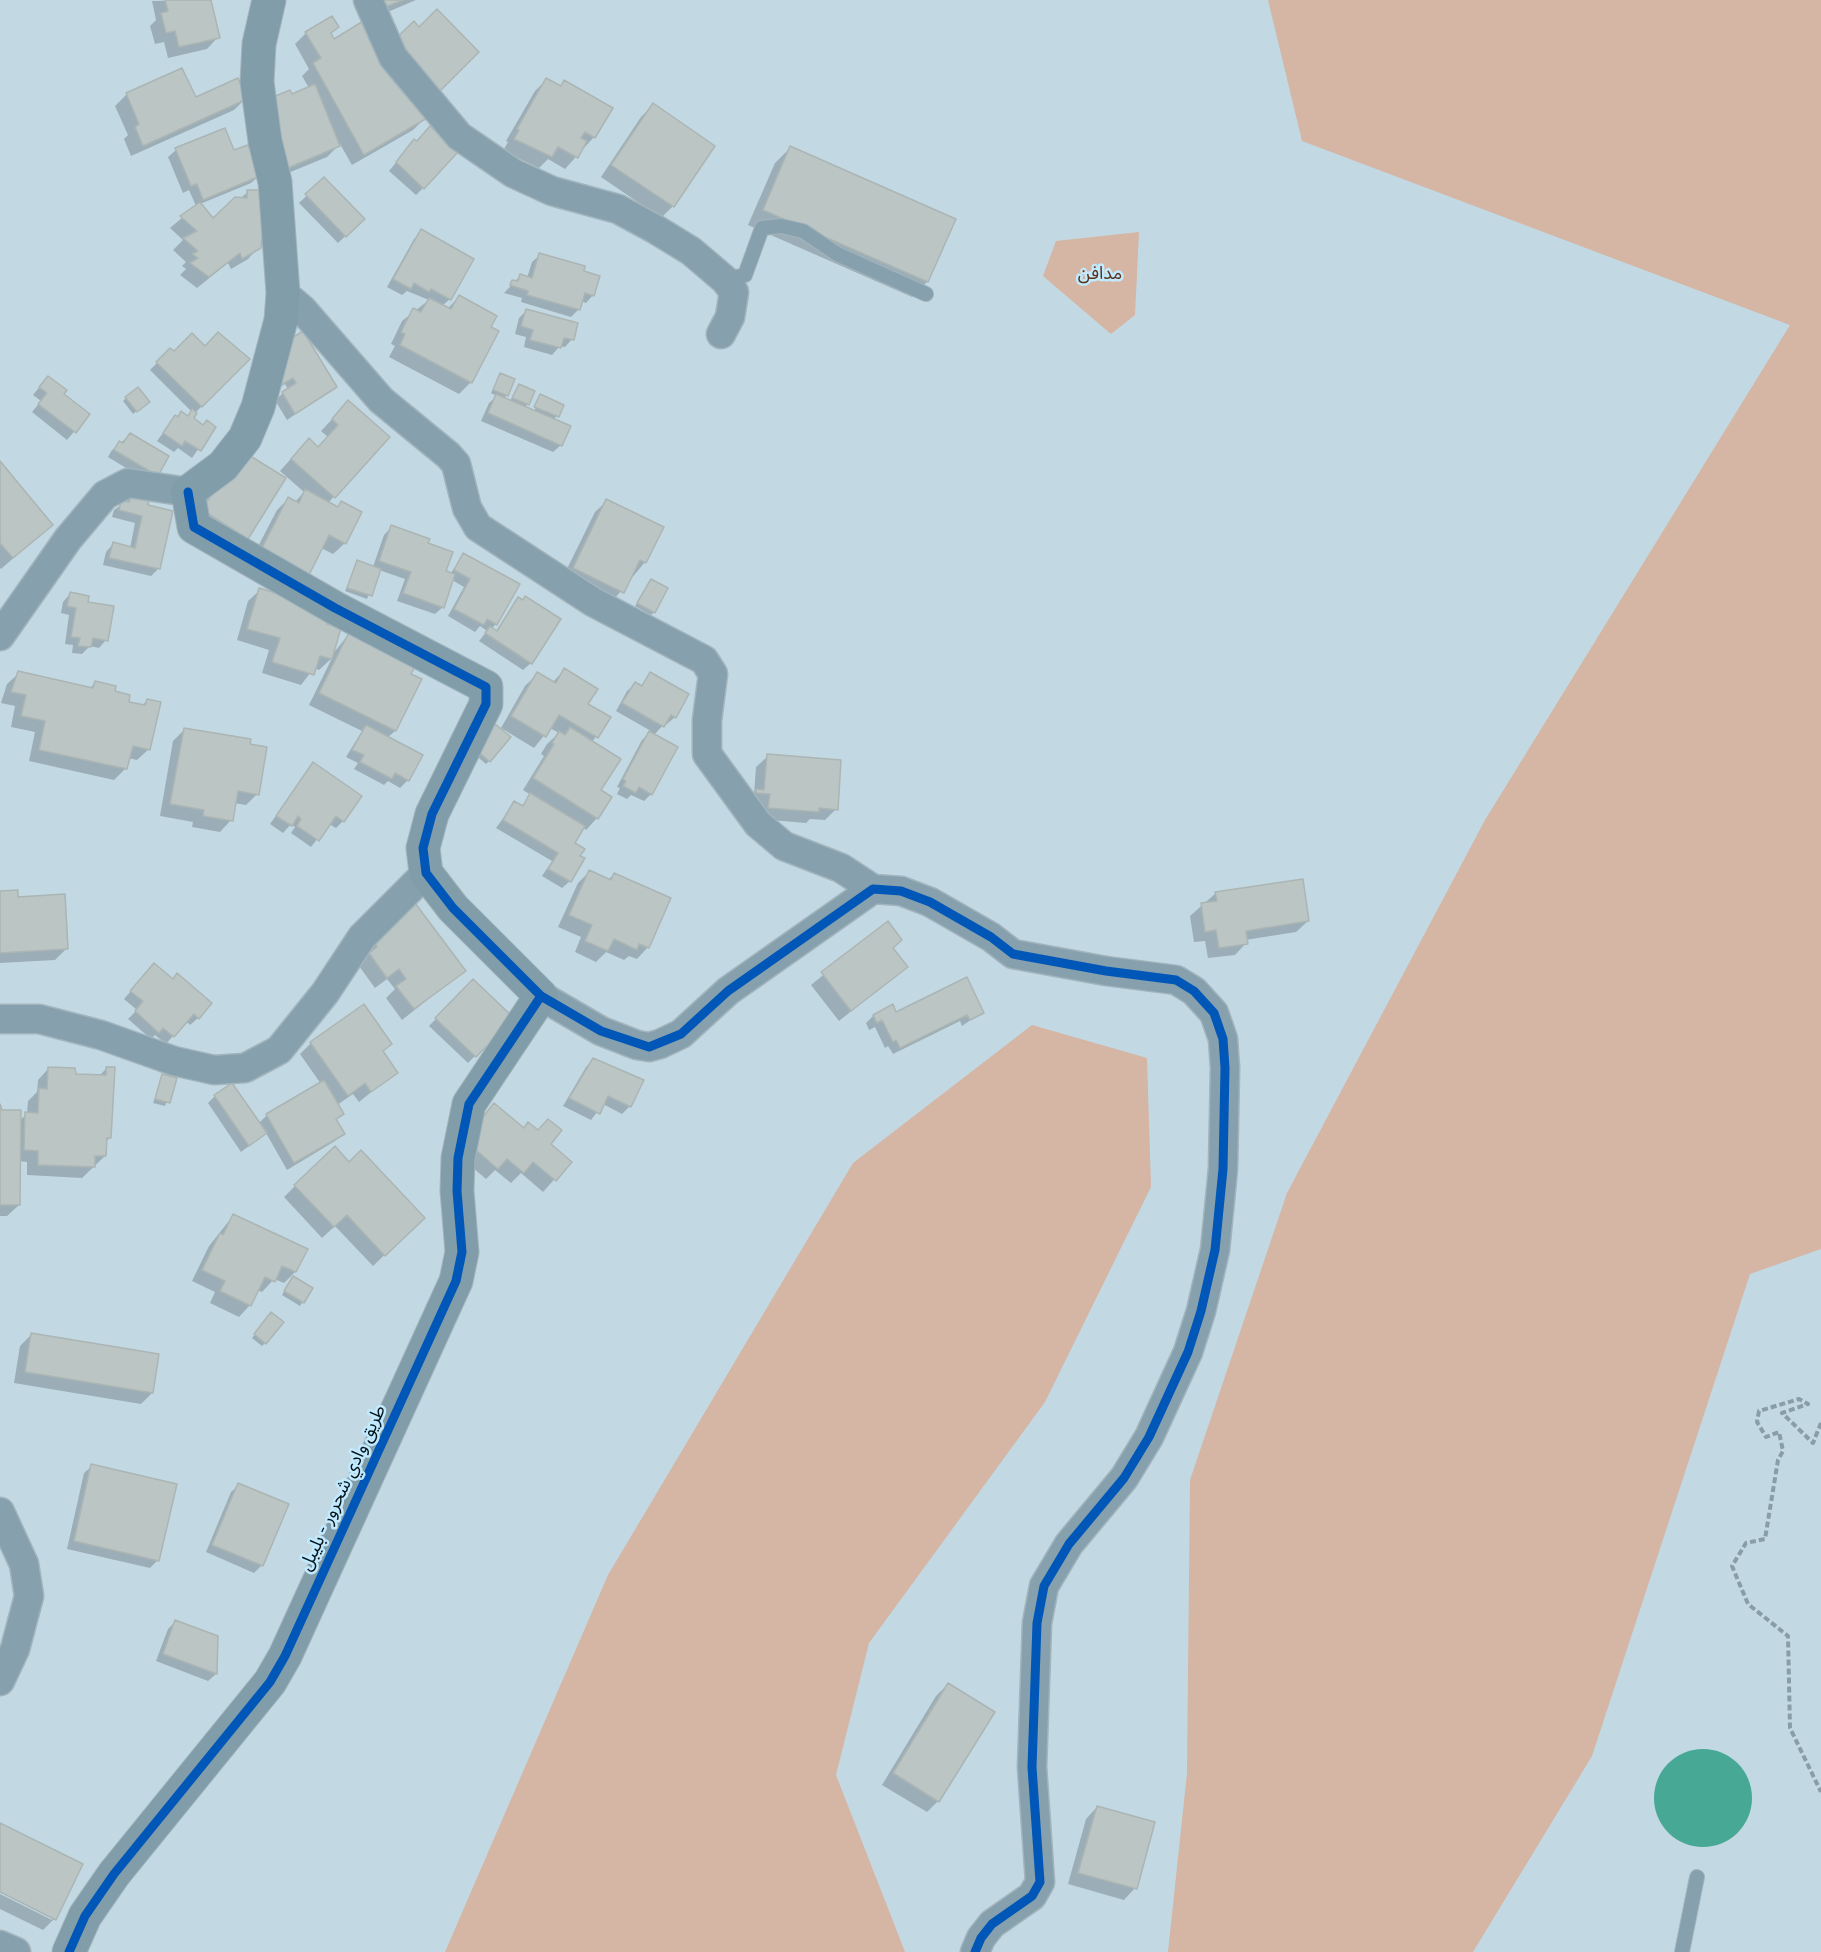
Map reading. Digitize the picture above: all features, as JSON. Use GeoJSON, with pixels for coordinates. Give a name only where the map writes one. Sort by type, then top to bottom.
{"type":"FeatureCollection","features":[{"type":"Feature","properties":{"kind":"street"},"geometry":{"type":"LineString","coordinates":[[0,636],[68,538],[105,495],[128,483],[188,492],[224,466],[245,438],[258,407],[281,320],[283,293],[274,182],[265,141],[257,82],[259,44],[269,0]]}},
{"type":"Feature","properties":{"kind":"street"},"geometry":{"type":"LineString","coordinates":[[368,0],[393,57],[459,136],[513,173],[542,187],[618,209],[656,229],[691,251],[725,280],[734,292],[730,317],[721,334]]}},
{"type":"Feature","properties":{"kind":"street"},"geometry":{"type":"LineString","coordinates":[[283,293],[302,309],[381,400],[452,459],[461,479],[467,508],[478,527],[593,602],[704,660],[713,674],[707,720],[707,754],[758,824],[784,846],[841,868],[873,889],[901,891],[930,902],[991,937],[1012,954],[1106,971],[1176,980],[1194,991],[1214,1013],[1222,1039],[1225,1068],[1223,1169],[1215,1250],[1201,1311],[1188,1352],[1149,1437],[1124,1478],[1069,1544],[1044,1586],[1037,1623],[1032,1767],[1040,1882],[1032,1896],[992,1924],[981,1938],[975,1952]]}},
{"type":"Feature","properties":{"kind":"street"},"geometry":{"type":"LineString","coordinates":[[188,492],[194,527],[335,608],[486,687],[486,704],[432,814],[423,848],[426,873],[453,908],[541,996],[601,1031],[637,1045],[649,1047],[681,1034],[728,991],[873,889]]}},
{"type":"Feature","properties":{"kind":"street"},"geometry":{"type":"LineString","coordinates":[[0,1020],[39,1019],[101,1035],[174,1061],[214,1070],[245,1068],[279,1050],[325,993],[362,937],[426,873]]}},
{"type":"Feature","properties":{"kind":"street","name":"طريق وادي شحرور - بليبل"},"geometry":{"type":"LineString","coordinates":[[69,1952],[85,1916],[114,1874],[270,1682],[285,1656],[456,1281],[462,1252],[457,1191],[458,1158],[469,1104],[541,996]]}},
{"type":"Feature","properties":{"kind":"street"},"geometry":{"type":"LineString","coordinates":[[0,1512],[24,1564],[28,1596],[15,1649],[0,1681]]}},
{"type":"Feature","properties":{"kind":"street"},"geometry":{"type":"LineString","coordinates":[[0,1945],[15,1952]]}},
{"type":"Feature","properties":{"kind":"lane"},"geometry":{"type":"LineString","coordinates":[[725,280],[745,274],[762,228],[781,226],[802,231],[837,254],[926,294]]}},
{"type":"Feature","properties":{"kind":"lane"},"geometry":{"type":"LineString","coordinates":[[1682,1952],[1697,1877]]}},
{"type":"Feature","properties":{"kind":"path"},"geometry":{"type":"LineString","coordinates":[[1821,1423],[1813,1443],[1782,1413],[1808,1404],[1799,1399],[1759,1411],[1757,1422],[1766,1437],[1779,1432],[1783,1451],[1778,1460],[1765,1539],[1746,1543],[1732,1566],[1748,1604],[1788,1636],[1790,1728],[1821,1792]]}},
{"type":"Feature","properties":{"kind":"green space"},"geometry":{"type":"Polygon","coordinates":[[[1268,0],[1821,0],[1821,1249],[1750,1274],[1592,1756],[1473,1952],[1168,1952],[1187,1773],[1190,1480],[1287,1193],[1485,820],[1790,325],[1302,141],[1268,0]]]}},
{"type":"Feature","properties":{"kind":"green space","name":"مدافن"},"geometry":{"type":"Polygon","coordinates":[[[1139,232],[1135,315],[1111,334],[1043,276],[1056,241],[1139,232]]]}},
{"type":"Feature","properties":{"kind":"green space"},"geometry":{"type":"Polygon","coordinates":[[[1032,1025],[1147,1058],[1151,1187],[1045,1402],[869,1643],[836,1775],[905,1952],[445,1952],[608,1575],[853,1163],[1032,1025]]]}},
{"type":"Feature","properties":{"kind":"shaded area"},"geometry":{"type":"Polygon","coordinates":[[[1703,1749],[1722,1752],[1738,1763],[1749,1779],[1752,1798],[1749,1817],[1738,1833],[1722,1844],[1703,1847],[1684,1844],[1668,1833],[1657,1817],[1654,1798],[1657,1779],[1668,1763],[1684,1752],[1703,1749]]]}},
{"type":"Feature","properties":{"kind":"building"},"geometry":{"type":"Polygon","coordinates":[[[165,0],[211,0],[220,38],[179,47],[175,31],[166,33],[161,13],[168,11],[165,0]]]}},
{"type":"Feature","properties":{"kind":"building"},"geometry":{"type":"Polygon","coordinates":[[[376,0],[403,0],[380,9],[376,0]]]}},
{"type":"Feature","properties":{"kind":"building"},"geometry":{"type":"Polygon","coordinates":[[[437,9],[479,52],[439,92],[391,43],[414,21],[419,27],[437,9]]]}},
{"type":"Feature","properties":{"kind":"building"},"geometry":{"type":"Polygon","coordinates":[[[332,16],[339,27],[331,33],[334,39],[365,20],[427,118],[364,155],[313,63],[321,58],[305,32],[332,16]]]}},
{"type":"Feature","properties":{"kind":"building"},"geometry":{"type":"Polygon","coordinates":[[[182,68],[196,97],[238,78],[247,99],[143,146],[135,127],[139,124],[126,93],[182,68]]]}},
{"type":"Feature","properties":{"kind":"building"},"geometry":{"type":"Polygon","coordinates":[[[546,78],[561,86],[564,80],[613,108],[595,138],[585,132],[581,138],[587,141],[578,158],[558,147],[552,157],[514,139],[519,130],[517,129],[546,78]]]}},
{"type":"Feature","properties":{"kind":"building"},"geometry":{"type":"Polygon","coordinates":[[[315,84],[340,146],[288,168],[266,100],[290,90],[292,94],[315,84]]]}},
{"type":"Feature","properties":{"kind":"building"},"geometry":{"type":"Polygon","coordinates":[[[653,103],[715,146],[674,207],[611,165],[653,103]]]}},
{"type":"Feature","properties":{"kind":"building"},"geometry":{"type":"Polygon","coordinates":[[[430,126],[458,152],[424,189],[396,162],[414,139],[417,141],[430,126]]]}},
{"type":"Feature","properties":{"kind":"building"},"geometry":{"type":"Polygon","coordinates":[[[225,128],[234,150],[248,145],[260,176],[203,200],[197,184],[191,186],[175,148],[225,128]]]}},
{"type":"Feature","properties":{"kind":"building"},"geometry":{"type":"Polygon","coordinates":[[[790,146],[956,219],[928,282],[763,210],[790,146]]]}},
{"type":"Feature","properties":{"kind":"building"},"geometry":{"type":"Polygon","coordinates":[[[324,177],[365,219],[346,237],[305,194],[324,177]]]}},
{"type":"Feature","properties":{"kind":"building"},"geometry":{"type":"Polygon","coordinates":[[[247,190],[267,190],[261,248],[242,259],[240,253],[209,277],[190,263],[198,258],[192,254],[198,251],[183,238],[197,231],[180,216],[200,202],[213,218],[235,197],[247,198],[247,190]]]}},
{"type":"Feature","properties":{"kind":"building"},"geometry":{"type":"Polygon","coordinates":[[[421,229],[474,259],[451,300],[431,289],[429,292],[414,283],[411,289],[393,279],[421,229]]]}},
{"type":"Feature","properties":{"kind":"building"},"geometry":{"type":"Polygon","coordinates":[[[539,253],[585,266],[584,271],[600,276],[594,296],[585,293],[580,310],[527,295],[528,291],[510,285],[512,280],[518,281],[520,274],[532,278],[539,253]]]}},
{"type":"Feature","properties":{"kind":"building"},"geometry":{"type":"Polygon","coordinates":[[[459,295],[497,316],[491,327],[499,331],[472,383],[400,345],[405,334],[401,332],[413,308],[421,312],[429,298],[451,309],[459,295]]]}},
{"type":"Feature","properties":{"kind":"building"},"geometry":{"type":"Polygon","coordinates":[[[526,309],[578,323],[574,340],[564,338],[561,348],[530,340],[533,330],[521,326],[526,309]]]}},
{"type":"Feature","properties":{"kind":"building"},"geometry":{"type":"Polygon","coordinates":[[[303,331],[337,387],[295,414],[282,392],[296,383],[293,378],[278,387],[277,348],[303,331]]]}},
{"type":"Feature","properties":{"kind":"building"},"geometry":{"type":"Polygon","coordinates":[[[218,332],[250,359],[202,407],[156,362],[170,348],[174,351],[192,333],[205,346],[218,332]]]}},
{"type":"Feature","properties":{"kind":"building"},"geometry":{"type":"Polygon","coordinates":[[[500,373],[515,379],[508,396],[493,390],[500,373]]]}},
{"type":"Feature","properties":{"kind":"building"},"geometry":{"type":"Polygon","coordinates":[[[48,376],[67,390],[64,394],[90,414],[76,433],[38,404],[47,393],[39,387],[48,376]]]}},
{"type":"Feature","properties":{"kind":"building"},"geometry":{"type":"Polygon","coordinates":[[[519,384],[535,391],[529,405],[512,398],[519,384]]]}},
{"type":"Feature","properties":{"kind":"building"},"geometry":{"type":"Polygon","coordinates":[[[138,387],[150,402],[137,412],[125,397],[138,387]]]}},
{"type":"Feature","properties":{"kind":"building"},"geometry":{"type":"Polygon","coordinates":[[[496,394],[571,426],[562,446],[488,413],[496,394]]]}},
{"type":"Feature","properties":{"kind":"building"},"geometry":{"type":"Polygon","coordinates":[[[540,394],[564,405],[559,417],[534,407],[540,394]]]}},
{"type":"Feature","properties":{"kind":"building"},"geometry":{"type":"Polygon","coordinates":[[[348,400],[390,437],[335,498],[291,459],[309,438],[318,447],[338,425],[332,419],[348,400]]]}},
{"type":"Feature","properties":{"kind":"building"},"geometry":{"type":"Polygon","coordinates":[[[192,409],[197,413],[194,418],[203,425],[207,420],[216,427],[201,451],[185,441],[182,446],[163,433],[175,415],[178,417],[181,411],[188,416],[192,409]]]}},
{"type":"Feature","properties":{"kind":"building"},"geometry":{"type":"Polygon","coordinates":[[[130,433],[169,456],[158,476],[114,450],[119,441],[123,443],[130,433]]]}},
{"type":"Feature","properties":{"kind":"building"},"geometry":{"type":"Polygon","coordinates":[[[239,449],[286,478],[248,539],[202,510],[239,449]]]}},
{"type":"Feature","properties":{"kind":"building"},"geometry":{"type":"Polygon","coordinates":[[[0,461],[53,525],[13,558],[0,543],[0,461]]]}},
{"type":"Feature","properties":{"kind":"building"},"geometry":{"type":"Polygon","coordinates":[[[305,489],[338,507],[341,501],[362,512],[346,544],[329,535],[309,575],[261,550],[288,497],[299,503],[305,489]]]}},
{"type":"Feature","properties":{"kind":"building"},"geometry":{"type":"Polygon","coordinates":[[[131,497],[149,501],[148,505],[173,511],[160,569],[109,558],[113,542],[135,548],[142,516],[119,510],[121,501],[129,502],[131,497]]]}},
{"type":"Feature","properties":{"kind":"building"},"geometry":{"type":"Polygon","coordinates":[[[606,499],[664,527],[646,563],[640,560],[624,593],[573,568],[606,499]]]}},
{"type":"Feature","properties":{"kind":"building"},"geometry":{"type":"Polygon","coordinates":[[[391,525],[430,539],[428,543],[453,552],[446,571],[455,574],[444,608],[403,593],[411,572],[379,561],[391,525]]]}},
{"type":"Feature","properties":{"kind":"building"},"geometry":{"type":"Polygon","coordinates":[[[463,553],[520,584],[497,625],[487,619],[484,625],[454,609],[470,579],[454,570],[463,553]]]}},
{"type":"Feature","properties":{"kind":"building"},"geometry":{"type":"Polygon","coordinates":[[[357,560],[381,569],[372,596],[347,588],[357,560]]]}},
{"type":"Feature","properties":{"kind":"building"},"geometry":{"type":"Polygon","coordinates":[[[651,579],[668,588],[655,613],[637,603],[651,579]]]}},
{"type":"Feature","properties":{"kind":"building"},"geometry":{"type":"Polygon","coordinates":[[[259,588],[296,599],[295,604],[330,615],[327,624],[341,628],[332,659],[320,656],[314,675],[272,662],[280,638],[247,629],[259,588]]]}},
{"type":"Feature","properties":{"kind":"building"},"geometry":{"type":"Polygon","coordinates":[[[70,592],[89,596],[88,602],[114,606],[108,641],[93,638],[91,647],[78,646],[80,638],[71,637],[76,608],[67,606],[70,592]]]}},
{"type":"Feature","properties":{"kind":"building"},"geometry":{"type":"Polygon","coordinates":[[[525,596],[561,619],[532,664],[485,633],[490,626],[497,631],[518,597],[523,600],[525,596]]]}},
{"type":"Feature","properties":{"kind":"building"},"geometry":{"type":"Polygon","coordinates":[[[351,628],[415,667],[411,674],[422,679],[396,731],[319,693],[351,628]]]}},
{"type":"Feature","properties":{"kind":"building"},"geometry":{"type":"Polygon","coordinates":[[[564,668],[598,689],[588,704],[611,717],[598,738],[559,715],[546,737],[511,716],[537,672],[556,683],[564,668]]]}},
{"type":"Feature","properties":{"kind":"building"},"geometry":{"type":"Polygon","coordinates":[[[18,671],[93,688],[95,681],[116,686],[115,691],[130,695],[129,702],[145,705],[147,699],[161,702],[150,750],[133,746],[127,769],[39,750],[45,721],[21,716],[26,695],[11,692],[18,671]]]}},
{"type":"Feature","properties":{"kind":"building"},"geometry":{"type":"Polygon","coordinates":[[[650,672],[689,694],[676,718],[671,715],[664,727],[622,703],[635,682],[642,686],[650,672]]]}},
{"type":"Feature","properties":{"kind":"building"},"geometry":{"type":"Polygon","coordinates":[[[495,724],[511,737],[490,762],[475,749],[495,724]]]}},
{"type":"Feature","properties":{"kind":"building"},"geometry":{"type":"Polygon","coordinates":[[[366,725],[423,755],[409,781],[395,773],[392,779],[360,762],[364,755],[352,750],[366,725]]]}},
{"type":"Feature","properties":{"kind":"building"},"geometry":{"type":"Polygon","coordinates":[[[570,727],[621,759],[601,790],[612,797],[598,819],[533,778],[554,744],[552,743],[559,731],[565,735],[570,727]]]}},
{"type":"Feature","properties":{"kind":"building"},"geometry":{"type":"Polygon","coordinates":[[[184,728],[251,739],[250,744],[267,747],[259,795],[238,791],[233,821],[203,816],[204,810],[170,804],[184,728]]]}},
{"type":"Feature","properties":{"kind":"building"},"geometry":{"type":"Polygon","coordinates":[[[649,731],[678,747],[652,795],[639,787],[636,793],[623,786],[626,781],[623,779],[649,731]]]}},
{"type":"Feature","properties":{"kind":"building"},"geometry":{"type":"Polygon","coordinates":[[[767,754],[841,760],[838,810],[819,808],[819,812],[768,808],[770,794],[756,793],[756,789],[764,790],[767,754]]]}},
{"type":"Feature","properties":{"kind":"building"},"geometry":{"type":"Polygon","coordinates":[[[313,762],[362,796],[344,822],[336,816],[319,841],[297,826],[301,819],[298,816],[292,826],[276,816],[313,762]]]}},
{"type":"Feature","properties":{"kind":"building"},"geometry":{"type":"Polygon","coordinates":[[[530,793],[585,826],[575,843],[585,849],[580,856],[585,858],[571,882],[548,869],[558,853],[503,820],[514,801],[523,806],[530,793]]]}},
{"type":"Feature","properties":{"kind":"building"},"geometry":{"type":"Polygon","coordinates":[[[589,870],[611,880],[614,873],[671,898],[649,948],[639,944],[637,950],[614,939],[608,951],[585,941],[592,925],[569,915],[589,870]]]}},
{"type":"Feature","properties":{"kind":"building"},"geometry":{"type":"Polygon","coordinates":[[[1303,879],[1309,921],[1246,931],[1248,944],[1219,948],[1216,930],[1205,932],[1201,903],[1217,901],[1215,892],[1303,879]]]}},
{"type":"Feature","properties":{"kind":"building"},"geometry":{"type":"Polygon","coordinates":[[[18,890],[18,897],[65,894],[68,949],[0,953],[0,891],[18,890]]]}},
{"type":"Feature","properties":{"kind":"building"},"geometry":{"type":"Polygon","coordinates":[[[415,903],[466,971],[414,1009],[396,986],[406,979],[399,969],[387,978],[369,953],[377,947],[370,936],[415,903]]]}},
{"type":"Feature","properties":{"kind":"building"},"geometry":{"type":"Polygon","coordinates":[[[888,921],[902,940],[893,948],[908,967],[851,1011],[821,972],[888,921]]]}},
{"type":"Feature","properties":{"kind":"building"},"geometry":{"type":"Polygon","coordinates":[[[154,963],[173,979],[177,973],[212,1003],[199,1019],[194,1014],[174,1037],[163,1028],[159,1033],[135,1011],[143,1001],[130,991],[154,963]]]}},
{"type":"Feature","properties":{"kind":"building"},"geometry":{"type":"Polygon","coordinates":[[[967,977],[984,1013],[970,1020],[967,1015],[900,1048],[896,1040],[893,1042],[882,1020],[877,1023],[873,1015],[893,1004],[896,1012],[967,977]]]}},
{"type":"Feature","properties":{"kind":"building"},"geometry":{"type":"Polygon","coordinates":[[[473,979],[514,1018],[476,1057],[435,1018],[473,979]]]}},
{"type":"Feature","properties":{"kind":"building"},"geometry":{"type":"Polygon","coordinates":[[[364,1004],[392,1044],[383,1051],[398,1073],[371,1092],[365,1083],[348,1096],[310,1042],[364,1004]]]}},
{"type":"Feature","properties":{"kind":"building"},"geometry":{"type":"Polygon","coordinates":[[[593,1058],[644,1080],[631,1107],[608,1096],[600,1114],[569,1098],[593,1058]]]}},
{"type":"Feature","properties":{"kind":"building"},"geometry":{"type":"Polygon","coordinates":[[[48,1067],[75,1068],[76,1074],[106,1075],[106,1067],[115,1067],[111,1138],[107,1138],[106,1156],[95,1156],[95,1167],[38,1165],[38,1151],[24,1150],[25,1112],[38,1113],[39,1088],[47,1089],[48,1067]]]}},
{"type":"Feature","properties":{"kind":"building"},"geometry":{"type":"Polygon","coordinates":[[[162,1074],[177,1078],[170,1103],[155,1099],[162,1074]]]}},
{"type":"Feature","properties":{"kind":"building"},"geometry":{"type":"Polygon","coordinates":[[[324,1080],[344,1114],[336,1119],[345,1134],[294,1163],[266,1114],[324,1080]]]}},
{"type":"Feature","properties":{"kind":"building"},"geometry":{"type":"Polygon","coordinates":[[[232,1083],[267,1133],[249,1146],[214,1095],[232,1083]]]}},
{"type":"Feature","properties":{"kind":"building"},"geometry":{"type":"Polygon","coordinates":[[[494,1103],[524,1128],[528,1122],[538,1130],[548,1119],[562,1130],[551,1144],[572,1162],[556,1181],[533,1162],[524,1173],[507,1159],[498,1169],[469,1144],[471,1132],[494,1103]]]}},
{"type":"Feature","properties":{"kind":"building"},"geometry":{"type":"Polygon","coordinates":[[[0,1104],[2,1110],[21,1110],[20,1205],[0,1205],[0,1104]]]}},
{"type":"Feature","properties":{"kind":"building"},"geometry":{"type":"Polygon","coordinates":[[[335,1146],[349,1162],[361,1150],[425,1218],[385,1256],[347,1215],[334,1227],[294,1185],[335,1146]]]}},
{"type":"Feature","properties":{"kind":"building"},"geometry":{"type":"Polygon","coordinates":[[[233,1214],[308,1249],[296,1272],[282,1266],[275,1282],[265,1277],[251,1306],[220,1291],[225,1281],[202,1270],[220,1233],[223,1235],[233,1214]]]}},
{"type":"Feature","properties":{"kind":"building"},"geometry":{"type":"Polygon","coordinates":[[[293,1276],[313,1288],[304,1303],[284,1291],[293,1276]]]}},
{"type":"Feature","properties":{"kind":"building"},"geometry":{"type":"Polygon","coordinates":[[[271,1312],[284,1322],[266,1344],[254,1334],[271,1312]]]}},
{"type":"Feature","properties":{"kind":"building"},"geometry":{"type":"Polygon","coordinates":[[[31,1333],[159,1354],[153,1393],[25,1372],[31,1333]]]}},
{"type":"Feature","properties":{"kind":"building"},"geometry":{"type":"Polygon","coordinates":[[[91,1464],[177,1484],[159,1561],[74,1541],[91,1464]]]}},
{"type":"Feature","properties":{"kind":"building"},"geometry":{"type":"Polygon","coordinates":[[[238,1483],[289,1504],[263,1566],[212,1545],[238,1483]]]}},
{"type":"Feature","properties":{"kind":"building"},"geometry":{"type":"Polygon","coordinates":[[[175,1620],[218,1636],[217,1674],[163,1654],[175,1620]]]}},
{"type":"Feature","properties":{"kind":"building"},"geometry":{"type":"Polygon","coordinates":[[[948,1683],[995,1712],[939,1802],[893,1773],[948,1683]]]}},
{"type":"Feature","properties":{"kind":"building"},"geometry":{"type":"Polygon","coordinates":[[[1097,1806],[1155,1822],[1137,1889],[1078,1873],[1097,1806]]]}},
{"type":"Feature","properties":{"kind":"building"},"geometry":{"type":"Polygon","coordinates":[[[0,1823],[83,1864],[56,1920],[0,1892],[0,1823]]]}},
{"type":"Feature","properties":{"kind":"cycle path"},"geometry":{"type":"LineString","coordinates":[[188,492],[194,527],[335,608],[486,687],[486,704],[432,814],[423,848],[426,873],[453,908],[541,996],[601,1031],[649,1047],[681,1034],[728,991],[873,889],[901,891],[930,902],[991,937],[1013,954],[1106,971],[1176,980],[1194,991],[1214,1013],[1223,1039],[1225,1068],[1223,1169],[1215,1250],[1201,1311],[1188,1352],[1149,1437],[1124,1478],[1069,1544],[1044,1586],[1037,1623],[1032,1767],[1040,1882],[1032,1896],[992,1924],[981,1938],[975,1952]]}},
{"type":"Feature","properties":{"kind":"cycle path"},"geometry":{"type":"LineString","coordinates":[[69,1952],[85,1916],[114,1874],[270,1682],[285,1656],[456,1281],[462,1252],[457,1191],[458,1158],[469,1104],[541,996]]}}]}
